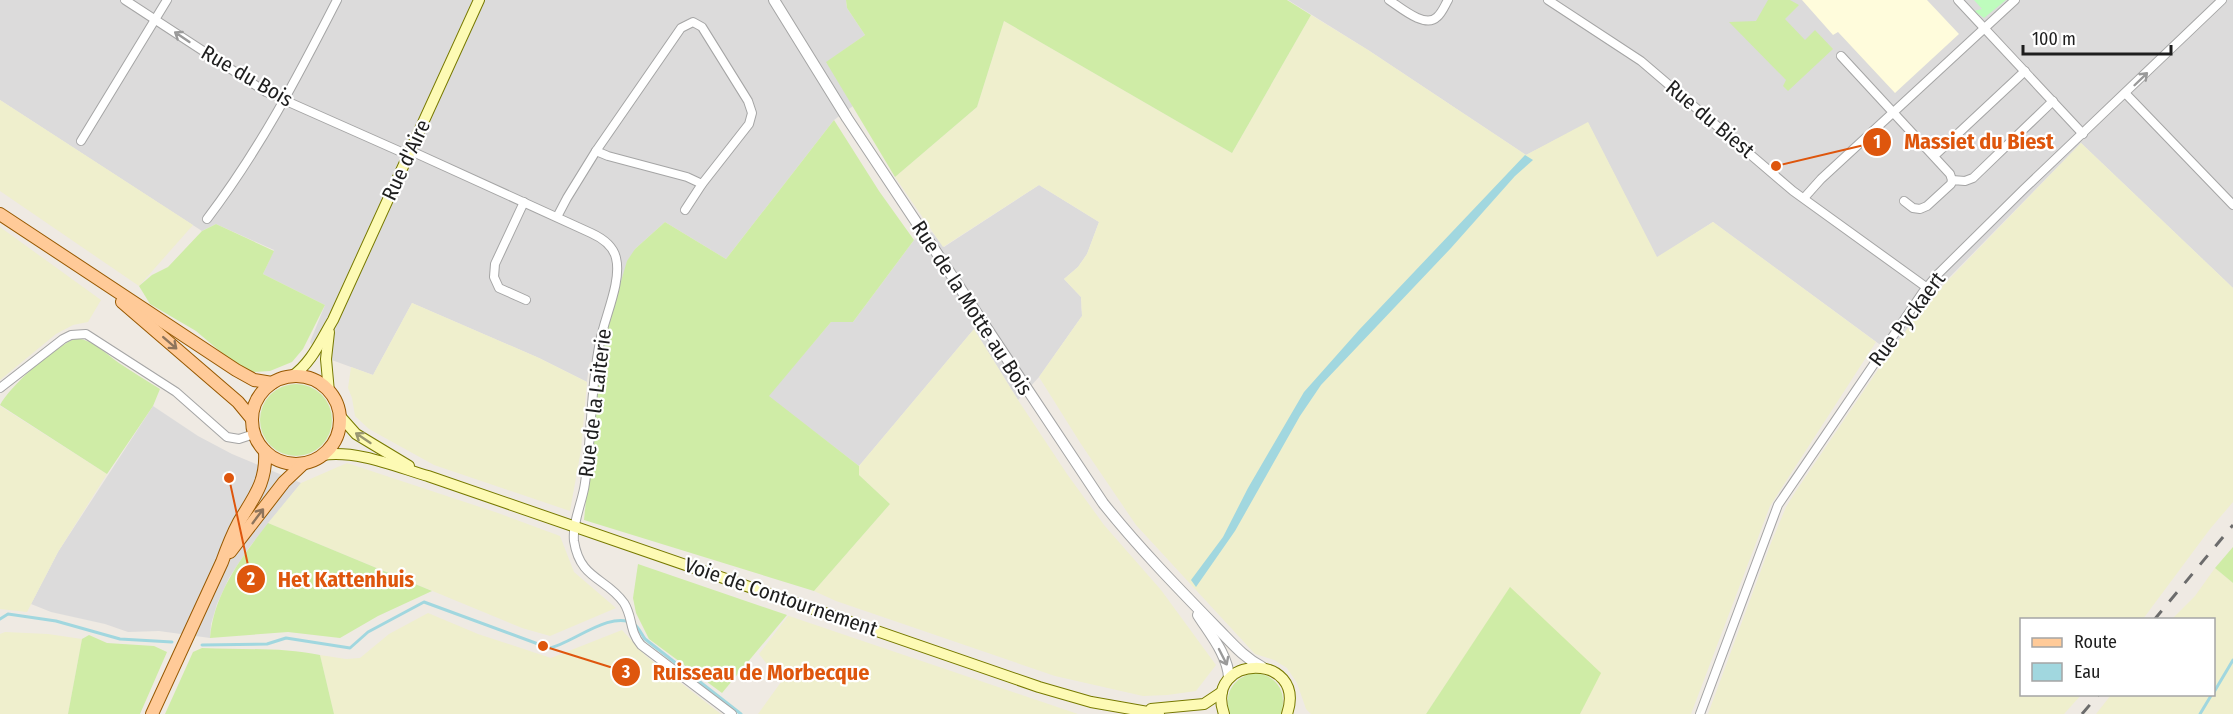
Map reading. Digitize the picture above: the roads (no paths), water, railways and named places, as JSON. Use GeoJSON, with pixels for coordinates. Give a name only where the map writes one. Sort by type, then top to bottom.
{"type":"FeatureCollection","features":[{"type":"Feature","properties":{"kind":"main road","name":"Rue d'Aire"},"geometry":{"type":"LineString","coordinates":[[291,377],[304,366],[333,320],[479,0]]}},
{"type":"Feature","properties":{"kind":"main road"},"geometry":{"type":"LineString","coordinates":[[0,214],[243,375],[258,382],[272,383],[291,377],[312,379],[329,392],[337,405],[340,416],[336,438],[322,455],[303,464],[284,482],[222,562]]}},
{"type":"Feature","properties":{"kind":"main road"},"geometry":{"type":"LineString","coordinates":[[76,266],[172,344],[242,406],[252,419]]}},
{"type":"Feature","properties":{"kind":"main road","name":"Rue d'Aire"},"geometry":{"type":"LineString","coordinates":[[329,392],[326,359],[333,320]]}},
{"type":"Feature","properties":{"kind":"main road"},"geometry":{"type":"LineString","coordinates":[[272,383],[257,400],[252,419],[254,434],[265,451],[281,461],[303,464]]}},
{"type":"Feature","properties":{"kind":"main road","name":"Voie de Contournement"},"geometry":{"type":"LineString","coordinates":[[340,416],[351,430],[365,440],[428,476]]}},
{"type":"Feature","properties":{"kind":"main road"},"geometry":{"type":"LineString","coordinates":[[152,714],[231,538],[263,481],[265,451]]}},
{"type":"Feature","properties":{"kind":"main road","name":"Voie de Contournement"},"geometry":{"type":"LineString","coordinates":[[322,455],[342,453],[355,455],[428,476],[1054,691],[1091,702],[1136,710]]}},
{"type":"Feature","properties":{"kind":"main road"},"geometry":{"type":"LineString","coordinates":[[1224,714],[1221,705],[1222,693],[1229,678],[1242,669],[1262,667],[1276,674],[1285,683],[1289,694],[1290,712]]}},
{"type":"Feature","properties":{"kind":"main road"},"geometry":{"type":"LineString","coordinates":[[1136,710],[1197,705],[1210,701],[1222,693]]}},
{"type":"Feature","properties":{"kind":"main road"},"geometry":{"type":"LineString","coordinates":[[1136,710],[1159,714]]}},
{"type":"Feature","properties":{"kind":"street","name":"Rue du Bois"},"geometry":{"type":"LineString","coordinates":[[125,0],[261,89],[410,153]]}},
{"type":"Feature","properties":{"kind":"street"},"geometry":{"type":"LineString","coordinates":[[81,141],[167,0]]}},
{"type":"Feature","properties":{"kind":"street"},"geometry":{"type":"LineString","coordinates":[[207,219],[240,174],[285,100],[337,0]]}},
{"type":"Feature","properties":{"kind":"street","name":"Rue de la Motte au Bois"},"geometry":{"type":"LineString","coordinates":[[774,0],[838,103],[1085,477],[1132,539],[1190,602],[1240,651],[1262,667]]}},
{"type":"Feature","properties":{"kind":"street"},"geometry":{"type":"LineString","coordinates":[[1389,0],[1428,21],[1438,16],[1448,0]]}},
{"type":"Feature","properties":{"kind":"street","name":"Rue du Biest"},"geometry":{"type":"LineString","coordinates":[[1548,0],[1641,61],[1804,198],[1926,287]]}},
{"type":"Feature","properties":{"kind":"street"},"geometry":{"type":"LineString","coordinates":[[1958,0],[2083,134]]}},
{"type":"Feature","properties":{"kind":"street"},"geometry":{"type":"LineString","coordinates":[[1804,198],[1813,186],[2015,0]]}},
{"type":"Feature","properties":{"kind":"street","name":"Rue Pyckaert"},"geometry":{"type":"LineString","coordinates":[[1700,714],[1778,505],[1926,287],[2222,0]]}},
{"type":"Feature","properties":{"kind":"street"},"geometry":{"type":"LineString","coordinates":[[557,217],[596,151],[681,28],[686,24],[696,23],[702,27],[737,82],[752,113],[749,124],[702,184],[686,210]]}},
{"type":"Feature","properties":{"kind":"street"},"geometry":{"type":"LineString","coordinates":[[1841,56],[1950,174],[1951,184],[1923,208],[1913,208],[1904,201]]}},
{"type":"Feature","properties":{"kind":"street"},"geometry":{"type":"LineString","coordinates":[[1934,156],[2025,71]]}},
{"type":"Feature","properties":{"kind":"street"},"geometry":{"type":"LineString","coordinates":[[2126,94],[2233,205]]}},
{"type":"Feature","properties":{"kind":"street"},"geometry":{"type":"LineString","coordinates":[[1952,180],[1965,181],[1973,178],[2053,101]]}},
{"type":"Feature","properties":{"kind":"street"},"geometry":{"type":"LineString","coordinates":[[596,151],[696,180],[702,184]]}},
{"type":"Feature","properties":{"kind":"street","name":"Rue de la Laiterie"},"geometry":{"type":"LineString","coordinates":[[410,153],[557,217],[604,240],[612,248],[617,263],[616,280],[597,357],[585,486],[575,527],[576,547],[583,566],[620,598],[635,637],[650,653],[732,714]]}},
{"type":"Feature","properties":{"kind":"street"},"geometry":{"type":"LineString","coordinates":[[524,202],[497,260],[494,273],[499,288],[525,300]]}},
{"type":"Feature","properties":{"kind":"street"},"geometry":{"type":"LineString","coordinates":[[0,388],[63,339],[71,335],[86,334],[176,392],[227,437],[239,439],[254,434]]}},
{"type":"Feature","properties":{"kind":"street","name":"Rue de la Motte au Bois"},"geometry":{"type":"LineString","coordinates":[[1190,602],[1224,657],[1229,678]]}},
{"type":"Feature","properties":{"kind":"water"},"geometry":{"type":"Polygon","coordinates":[[[1525,155],[1533,160],[1515,176],[1451,248],[1321,385],[1300,416],[1235,531],[1196,587],[1191,580],[1223,537],[1248,488],[1304,392],[1359,330],[1525,155]]]}},
{"type":"Feature","properties":{"kind":"waterway"},"geometry":{"type":"LineString","coordinates":[[202,645],[267,644],[286,638],[350,648],[368,632],[424,602],[549,648],[603,624],[625,621],[635,625],[645,639],[741,714]]}},
{"type":"Feature","properties":{"kind":"waterway"},"geometry":{"type":"LineString","coordinates":[[0,619],[8,614],[56,621],[120,639],[172,642]]}},
{"type":"Feature","properties":{"kind":"waterway"},"geometry":{"type":"LineString","coordinates":[[2215,690],[2233,660]]}},
{"type":"Feature","properties":{"kind":"waterway"},"geometry":{"type":"LineString","coordinates":[[2200,714],[2211,696]]}},
{"type":"Feature","properties":{"kind":"railway"},"geometry":{"type":"LineString","coordinates":[[2156,618],[2233,525]]}},
{"type":"Feature","properties":{"kind":"railway"},"geometry":{"type":"LineString","coordinates":[[2082,714],[2097,696]]}},
{"type":"Feature","properties":{"kind":"place","name":"Massiet du Biest"},"geometry":{"type":"Point","coordinates":[1776,166]}},
{"type":"Feature","properties":{"kind":"place","name":"Het Kattenhuis"},"geometry":{"type":"Point","coordinates":[229,478]}},
{"type":"Feature","properties":{"kind":"place","name":"Ruisseau de Morbecque"},"geometry":{"type":"Point","coordinates":[543,646]}}]}
